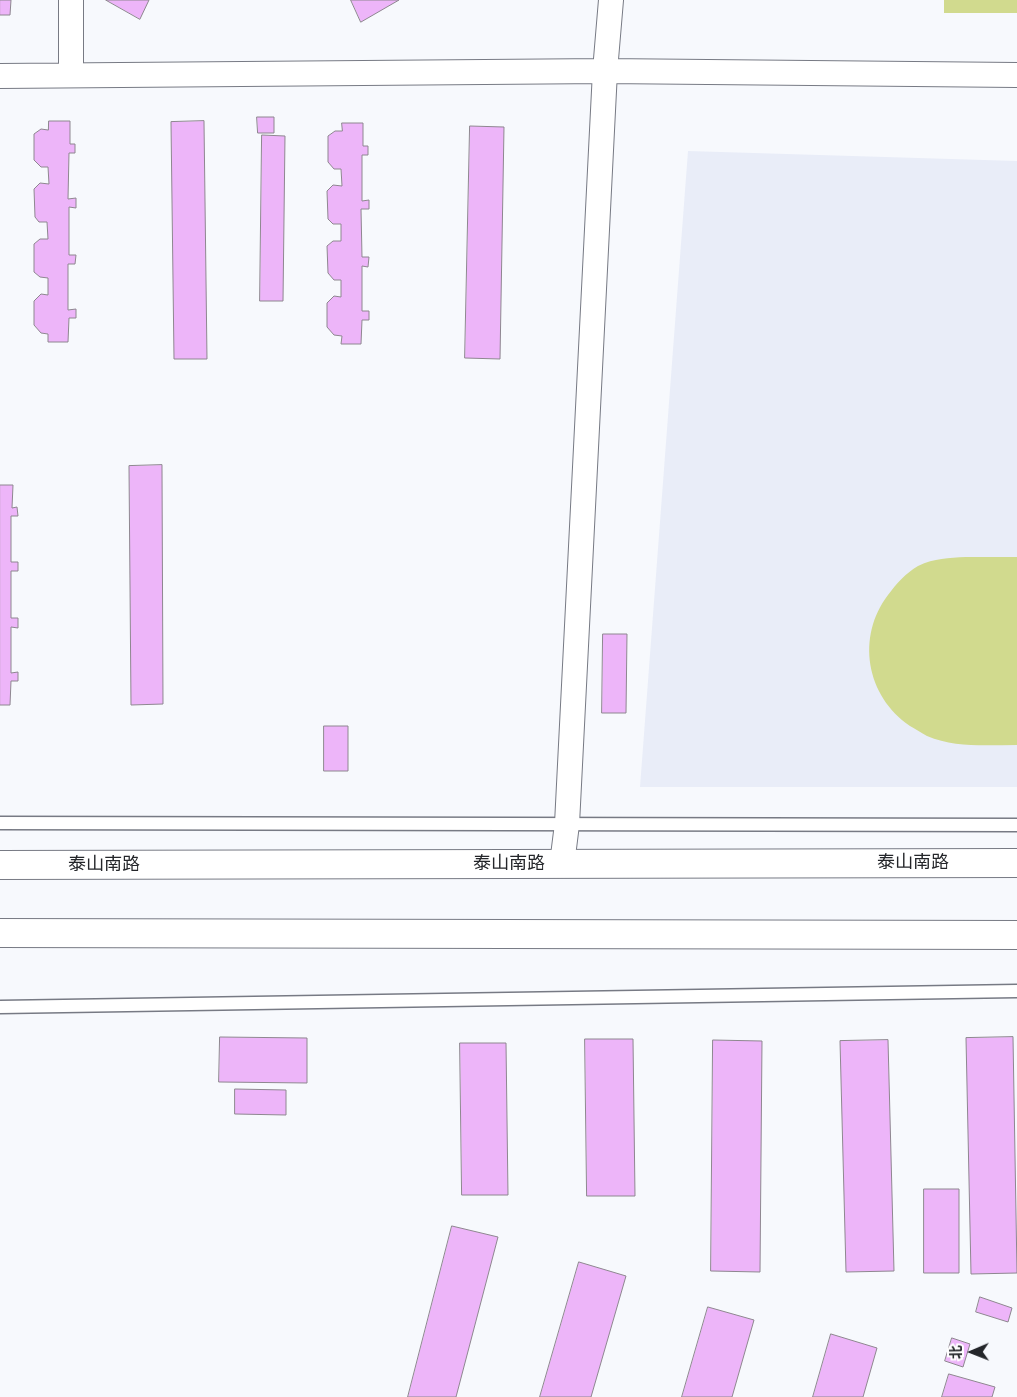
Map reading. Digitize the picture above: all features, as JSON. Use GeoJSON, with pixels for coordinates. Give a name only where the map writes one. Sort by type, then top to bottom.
{"type":"FeatureCollection","features":[{"type":"Feature","properties":{"kind":"street"},"geometry":{"type":"LineString","coordinates":[[71,0],[71,75]]}},
{"type":"Feature","properties":{"kind":"street"},"geometry":{"type":"LineString","coordinates":[[562,864],[567,824],[605,71],[611,0]]}},
{"type":"Feature","properties":{"kind":"street"},"geometry":{"type":"LineString","coordinates":[[0,76],[605,71],[1017,75]]}},
{"type":"Feature","properties":{"kind":"street","name":"泰山南路"},"geometry":{"type":"LineString","coordinates":[[0,865],[1017,863]]}},
{"type":"Feature","properties":{"kind":"street"},"geometry":{"type":"LineString","coordinates":[[0,933],[1017,935]]}},
{"type":"Feature","properties":{"kind":"lane"},"geometry":{"type":"LineString","coordinates":[[0,823],[1017,825]]}},
{"type":"Feature","properties":{"kind":"lane"},"geometry":{"type":"LineString","coordinates":[[0,1007],[1017,990]]}},
{"type":"Feature","properties":{"kind":"shaded area"},"geometry":{"type":"Polygon","coordinates":[[[688,151],[1017,161],[1017,787],[640,787],[688,151]]]}},
{"type":"Feature","properties":{"kind":"green space"},"geometry":{"type":"Polygon","coordinates":[[[944,0],[1017,0],[1017,13],[944,13],[944,0]]]}},
{"type":"Feature","properties":{"kind":"green space"},"geometry":{"type":"Polygon","coordinates":[[[966,557],[1017,557],[1017,745],[960,744],[938,740],[925,735],[910,726],[895,713],[884,699],[875,682],[870,665],[869,647],[878,611],[888,595],[905,575],[918,566],[930,561],[966,557]]]}},
{"type":"Feature","properties":{"kind":"building"},"geometry":{"type":"Polygon","coordinates":[[[0,0],[11,0],[10,15],[0,15],[0,0]]]}},
{"type":"Feature","properties":{"kind":"building"},"geometry":{"type":"Polygon","coordinates":[[[106,0],[149,0],[140,19],[106,0]]]}},
{"type":"Feature","properties":{"kind":"building"},"geometry":{"type":"Polygon","coordinates":[[[351,0],[399,0],[361,22],[351,0]]]}},
{"type":"Feature","properties":{"kind":"building"},"geometry":{"type":"Polygon","coordinates":[[[257,117],[274,117],[274,133],[258,133],[257,117]]]}},
{"type":"Feature","properties":{"kind":"building"},"geometry":{"type":"Polygon","coordinates":[[[49,121],[70,121],[70,144],[75,144],[75,153],[69,153],[68,199],[76,198],[76,208],[69,207],[69,255],[76,255],[75,264],[68,264],[68,310],[76,309],[76,318],[69,318],[68,342],[48,342],[48,334],[41,333],[34,325],[34,301],[41,294],[48,295],[48,278],[40,277],[34,272],[34,244],[40,239],[48,239],[47,222],[39,222],[35,217],[34,189],[40,183],[49,184],[48,167],[41,167],[34,160],[34,134],[41,129],[48,130],[49,121]]]}},
{"type":"Feature","properties":{"kind":"building"},"geometry":{"type":"Polygon","coordinates":[[[204,121],[207,359],[174,359],[171,122],[204,121]]]}},
{"type":"Feature","properties":{"kind":"building"},"geometry":{"type":"Polygon","coordinates":[[[342,123],[363,123],[363,146],[368,146],[368,155],[362,155],[362,201],[369,200],[369,209],[361,209],[362,257],[369,257],[368,267],[362,266],[362,311],[369,311],[369,320],[362,320],[361,344],[341,344],[342,336],[334,335],[327,327],[327,303],[334,296],[341,297],[341,280],[334,280],[328,273],[327,246],[333,241],[341,241],[341,224],[333,224],[328,219],[327,191],[333,185],[342,186],[341,169],[334,169],[328,162],[328,136],[335,131],[342,131],[342,123]]]}},
{"type":"Feature","properties":{"kind":"building"},"geometry":{"type":"Polygon","coordinates":[[[470,126],[504,127],[500,359],[465,358],[470,126]]]}},
{"type":"Feature","properties":{"kind":"building"},"geometry":{"type":"Polygon","coordinates":[[[262,135],[285,136],[283,301],[260,301],[262,135]]]}},
{"type":"Feature","properties":{"kind":"building"},"geometry":{"type":"Polygon","coordinates":[[[162,465],[163,704],[131,705],[129,466],[162,465]]]}},
{"type":"Feature","properties":{"kind":"building"},"geometry":{"type":"Polygon","coordinates":[[[0,485],[13,485],[12,508],[17,507],[18,516],[11,516],[11,562],[18,562],[18,571],[11,571],[11,618],[18,618],[18,628],[11,627],[11,673],[18,672],[18,681],[11,681],[10,705],[0,705],[0,485]]]}},
{"type":"Feature","properties":{"kind":"building"},"geometry":{"type":"Polygon","coordinates":[[[603,634],[627,634],[626,713],[602,713],[603,634]]]}},
{"type":"Feature","properties":{"kind":"building"},"geometry":{"type":"Polygon","coordinates":[[[324,726],[348,726],[348,771],[324,771],[324,726]]]}},
{"type":"Feature","properties":{"kind":"building"},"geometry":{"type":"Polygon","coordinates":[[[220,1037],[307,1038],[307,1083],[219,1082],[220,1037]]]}},
{"type":"Feature","properties":{"kind":"building"},"geometry":{"type":"Polygon","coordinates":[[[1013,1037],[1017,1273],[971,1274],[966,1038],[1013,1037]]]}},
{"type":"Feature","properties":{"kind":"building"},"geometry":{"type":"Polygon","coordinates":[[[585,1039],[633,1039],[635,1196],[587,1196],[585,1039]]]}},
{"type":"Feature","properties":{"kind":"building"},"geometry":{"type":"Polygon","coordinates":[[[713,1040],[762,1041],[760,1272],[711,1271],[713,1040]]]}},
{"type":"Feature","properties":{"kind":"building"},"geometry":{"type":"Polygon","coordinates":[[[888,1040],[894,1271],[846,1272],[840,1041],[888,1040]]]}},
{"type":"Feature","properties":{"kind":"building"},"geometry":{"type":"Polygon","coordinates":[[[460,1043],[506,1043],[508,1195],[462,1195],[460,1043]]]}},
{"type":"Feature","properties":{"kind":"building"},"geometry":{"type":"Polygon","coordinates":[[[235,1089],[286,1090],[286,1115],[235,1114],[235,1089]]]}},
{"type":"Feature","properties":{"kind":"building"},"geometry":{"type":"Polygon","coordinates":[[[924,1189],[959,1189],[959,1273],[924,1273],[924,1189]]]}},
{"type":"Feature","properties":{"kind":"building"},"geometry":{"type":"Polygon","coordinates":[[[452,1226],[498,1237],[456,1397],[408,1397],[452,1226]]]}},
{"type":"Feature","properties":{"kind":"building"},"geometry":{"type":"Polygon","coordinates":[[[579,1262],[626,1276],[591,1397],[540,1397],[579,1262]]]}},
{"type":"Feature","properties":{"kind":"building"},"geometry":{"type":"Polygon","coordinates":[[[980,1297],[1012,1308],[1008,1322],[976,1312],[980,1297]]]}},
{"type":"Feature","properties":{"kind":"building"},"geometry":{"type":"Polygon","coordinates":[[[708,1307],[754,1320],[732,1397],[682,1397],[708,1307]]]}},
{"type":"Feature","properties":{"kind":"building"},"geometry":{"type":"Polygon","coordinates":[[[831,1334],[877,1348],[863,1397],[813,1397],[831,1334]]]}},
{"type":"Feature","properties":{"kind":"building"},"geometry":{"type":"Polygon","coordinates":[[[952,1338],[970,1344],[963,1367],[945,1361],[952,1338]]]}},
{"type":"Feature","properties":{"kind":"building"},"geometry":{"type":"Polygon","coordinates":[[[949,1374],[995,1387],[992,1397],[942,1397],[949,1374]]]}}]}
